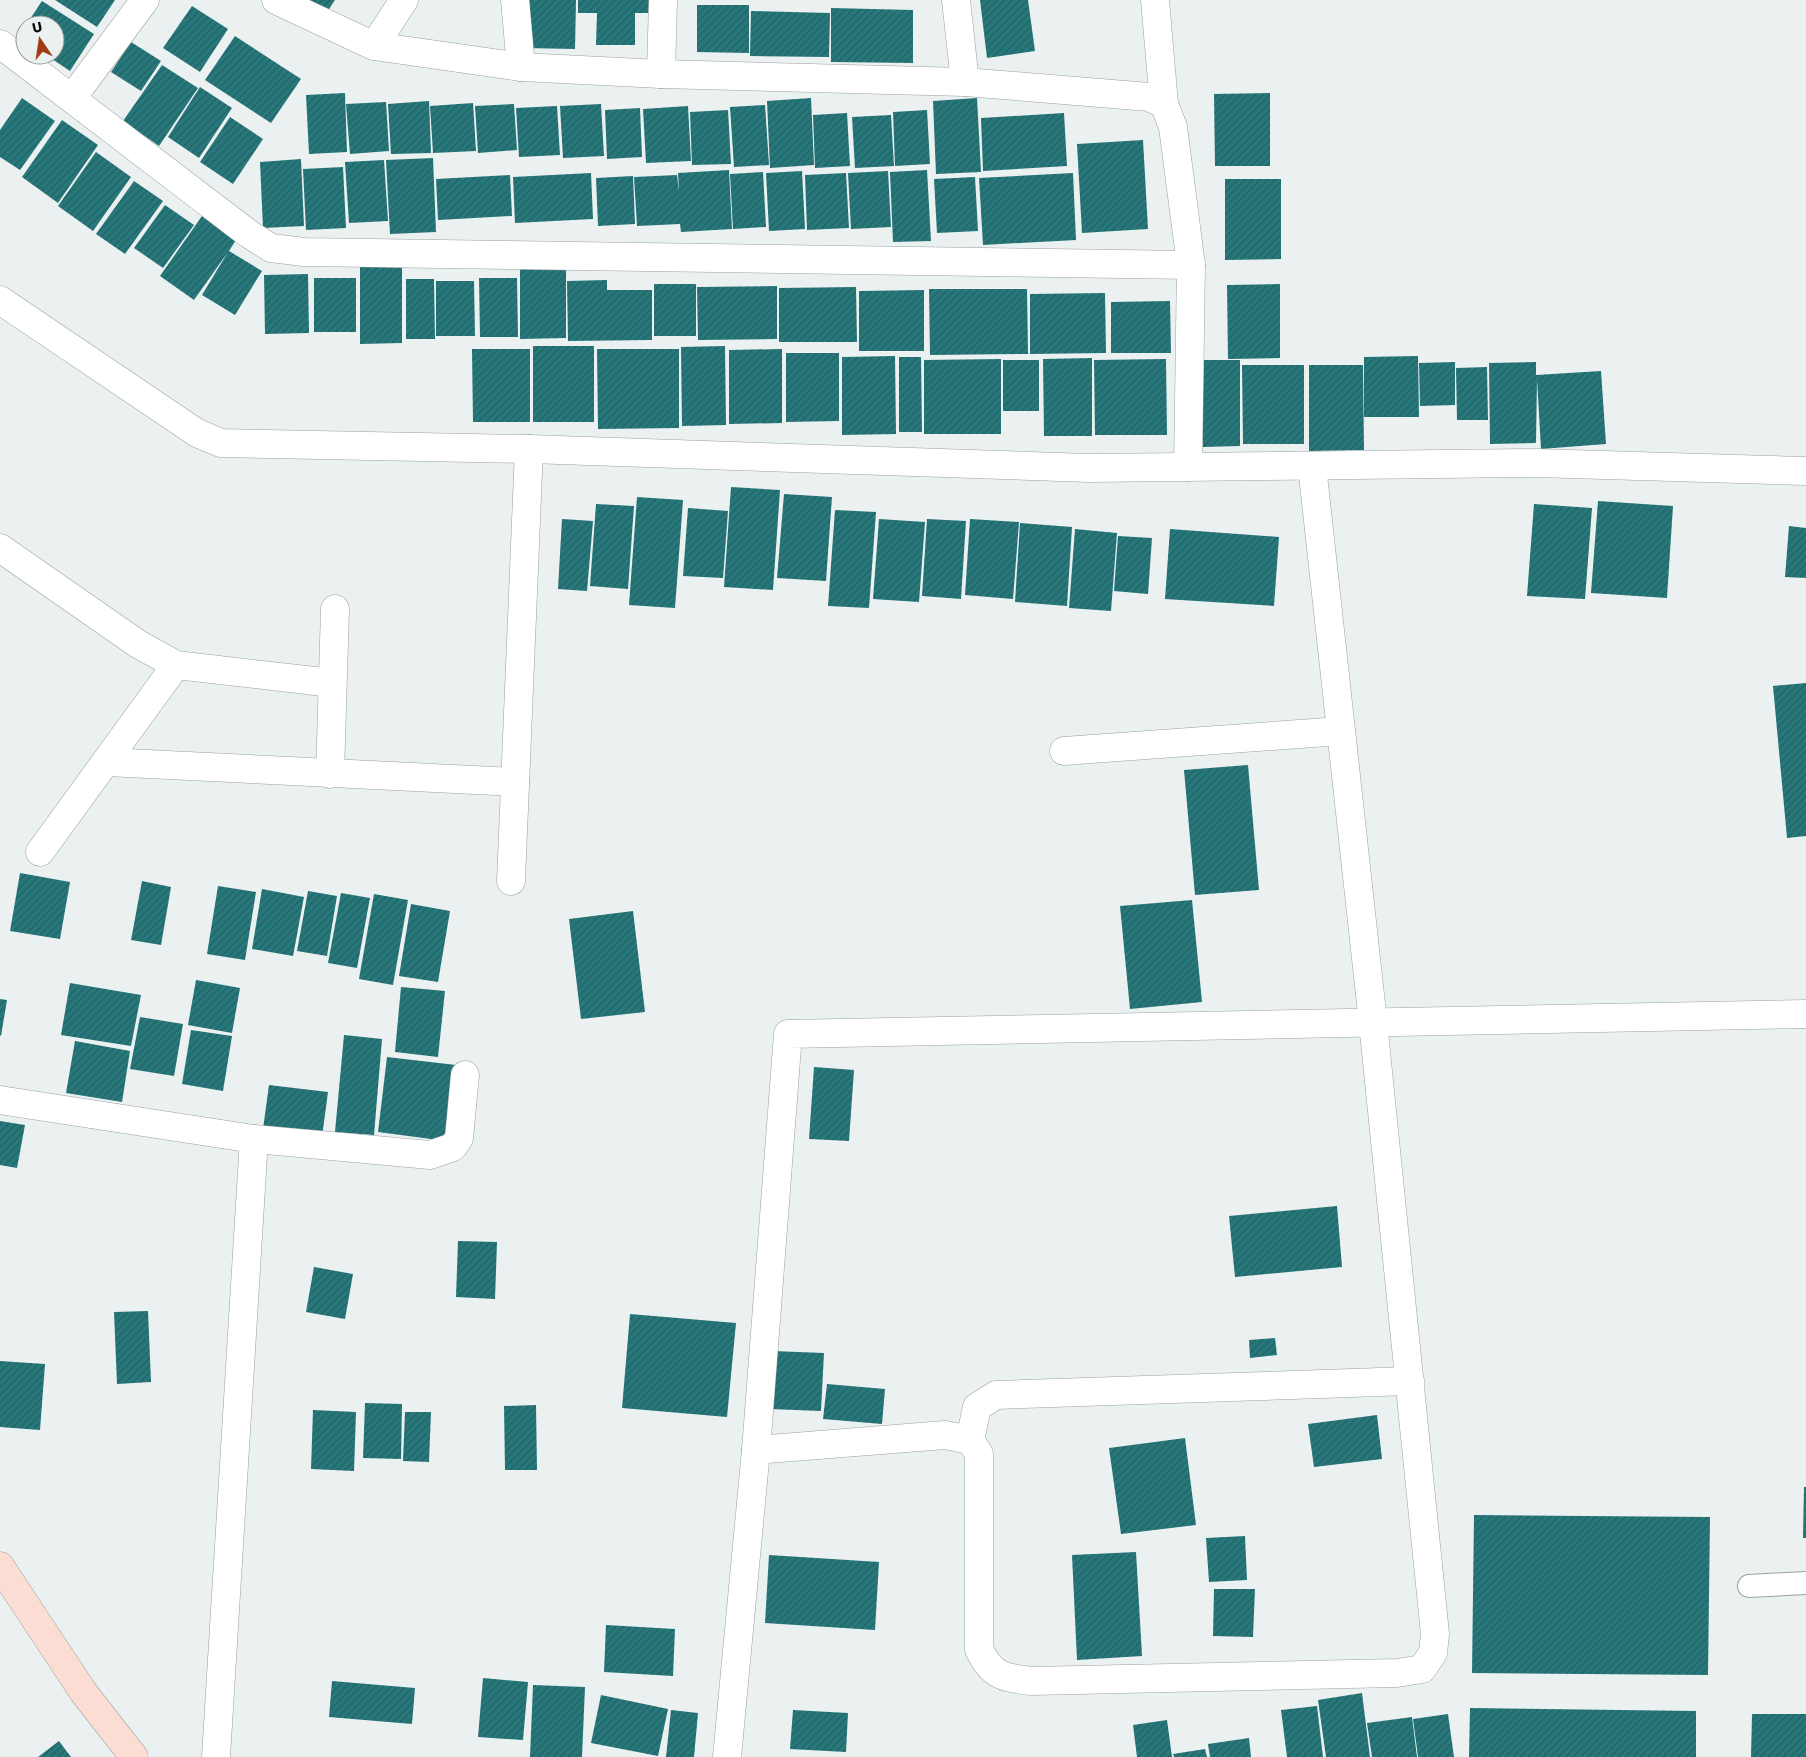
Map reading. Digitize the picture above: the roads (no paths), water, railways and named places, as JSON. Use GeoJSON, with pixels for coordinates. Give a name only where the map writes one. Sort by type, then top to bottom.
{"type":"FeatureCollection","features":[{"type":"Feature","properties":{"kind":"street"},"geometry":{"type":"LineString","coordinates":[[72,98],[145,0]]}},
{"type":"Feature","properties":{"kind":"street"},"geometry":{"type":"LineString","coordinates":[[276,0],[374,46],[521,67],[661,74],[965,82],[1149,97],[1164,104]]}},
{"type":"Feature","properties":{"kind":"street"},"geometry":{"type":"LineString","coordinates":[[374,46],[404,0]]}},
{"type":"Feature","properties":{"kind":"street"},"geometry":{"type":"LineString","coordinates":[[515,0],[521,67]]}},
{"type":"Feature","properties":{"kind":"street"},"geometry":{"type":"LineString","coordinates":[[661,74],[663,0]]}},
{"type":"Feature","properties":{"kind":"street"},"geometry":{"type":"LineString","coordinates":[[956,0],[965,82]]}},
{"type":"Feature","properties":{"kind":"street"},"geometry":{"type":"LineString","coordinates":[[1155,0],[1164,104],[1173,127],[1191,265],[1188,467]]}},
{"type":"Feature","properties":{"kind":"street"},"geometry":{"type":"LineString","coordinates":[[0,44],[248,234],[271,248],[304,252],[1191,265]]}},
{"type":"Feature","properties":{"kind":"street"},"geometry":{"type":"LineString","coordinates":[[0,300],[197,433],[220,443],[529,449],[1080,468],[1536,463],[1806,471]]}},
{"type":"Feature","properties":{"kind":"street"},"geometry":{"type":"LineString","coordinates":[[511,881],[529,449]]}},
{"type":"Feature","properties":{"kind":"street"},"geometry":{"type":"LineString","coordinates":[[1312,466],[1410,1381],[1435,1634],[1434,1653],[1422,1669],[1397,1672],[1032,1681],[1009,1678],[986,1666],[979,1649],[979,1454],[970,1440],[977,1407],[996,1395],[1410,1381]]}},
{"type":"Feature","properties":{"kind":"street"},"geometry":{"type":"LineString","coordinates":[[4,559],[138,644],[176,665],[332,683]]}},
{"type":"Feature","properties":{"kind":"street"},"geometry":{"type":"LineString","coordinates":[[330,774],[335,609]]}},
{"type":"Feature","properties":{"kind":"street"},"geometry":{"type":"LineString","coordinates":[[40,852],[176,665]]}},
{"type":"Feature","properties":{"kind":"street"},"geometry":{"type":"LineString","coordinates":[[1064,751],[1341,731]]}},
{"type":"Feature","properties":{"kind":"street"},"geometry":{"type":"LineString","coordinates":[[106,762],[515,782]]}},
{"type":"Feature","properties":{"kind":"street"},"geometry":{"type":"LineString","coordinates":[[727,1757],[756,1450],[788,1034],[1806,1014]]}},
{"type":"Feature","properties":{"kind":"street"},"geometry":{"type":"LineString","coordinates":[[0,1100],[254,1140],[430,1155],[443,1152],[452,1147],[461,1132],[465,1075]]}},
{"type":"Feature","properties":{"kind":"street"},"geometry":{"type":"LineString","coordinates":[[216,1757],[254,1140]]}},
{"type":"Feature","properties":{"kind":"street"},"geometry":{"type":"LineString","coordinates":[[756,1450],[945,1435],[970,1440]]}},
{"type":"Feature","properties":{"kind":"street"},"geometry":{"type":"LineString","coordinates":[[0,1566],[84,1693],[134,1757]]}},
{"type":"Feature","properties":{"kind":"lane"},"geometry":{"type":"LineString","coordinates":[[1749,1586],[1806,1583]]}}]}
